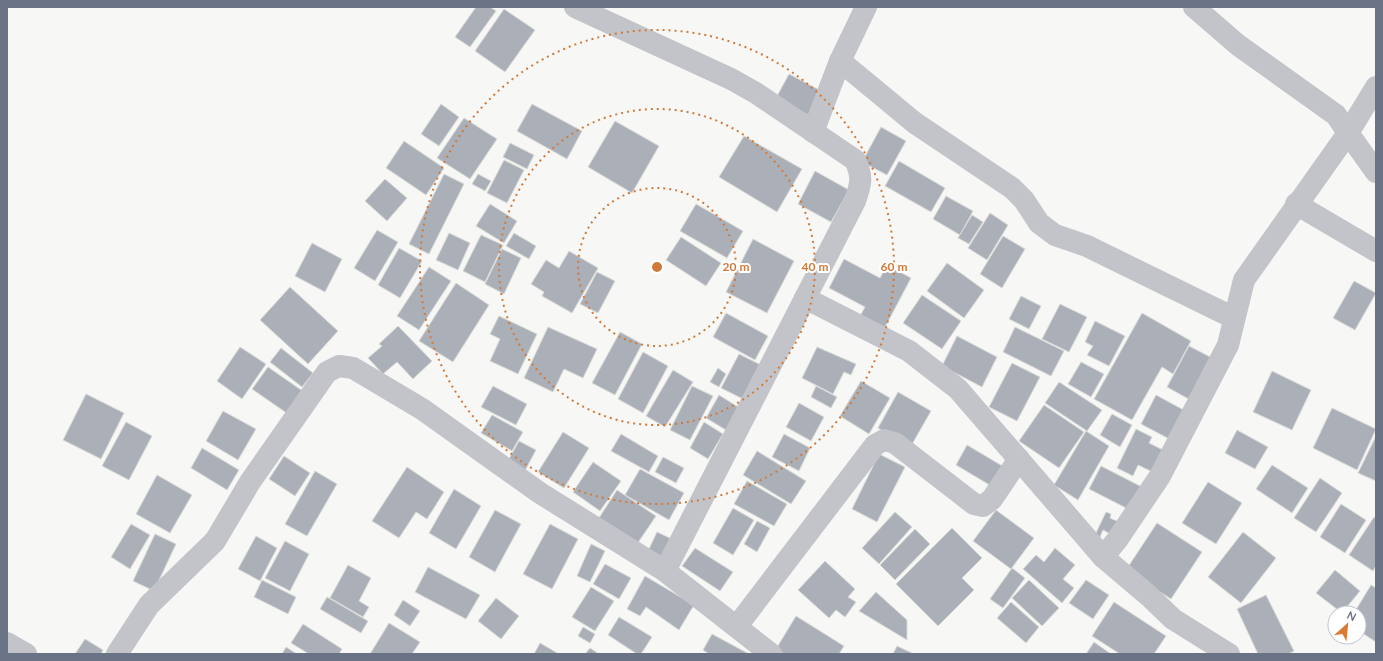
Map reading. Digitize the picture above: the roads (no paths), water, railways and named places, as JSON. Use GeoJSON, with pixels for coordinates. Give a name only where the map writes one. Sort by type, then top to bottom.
{"type":"FeatureCollection","features":[{"type":"Feature","properties":{"kind":"street"},"geometry":{"type":"LineString","coordinates":[[575,7],[731,79],[756,93],[855,160],[860,171],[861,184],[855,201],[665,571]]}},
{"type":"Feature","properties":{"kind":"street"},"geometry":{"type":"LineString","coordinates":[[813,132],[840,61],[866,7]]}},
{"type":"Feature","properties":{"kind":"street"},"geometry":{"type":"LineString","coordinates":[[1194,7],[1238,45],[1336,115],[1376,172]]}},
{"type":"Feature","properties":{"kind":"street"},"geometry":{"type":"LineString","coordinates":[[840,61],[915,123],[1012,188],[1024,200],[1039,223],[1055,235],[1087,246],[1234,318]]}},
{"type":"Feature","properties":{"kind":"street"},"geometry":{"type":"LineString","coordinates":[[1103,557],[1117,540],[1160,476],[1228,345],[1244,280],[1348,132],[1376,87]]}},
{"type":"Feature","properties":{"kind":"street"},"geometry":{"type":"LineString","coordinates":[[1296,204],[1376,250]]}},
{"type":"Feature","properties":{"kind":"street"},"geometry":{"type":"LineString","coordinates":[[805,298],[909,351],[931,367],[958,390],[1103,557],[1149,596],[1173,619],[1229,654]]}},
{"type":"Feature","properties":{"kind":"street"},"geometry":{"type":"LineString","coordinates":[[117,654],[149,605],[215,540],[250,482],[327,372],[339,366],[353,368],[364,373],[422,409],[540,494],[665,571],[771,654]]}},
{"type":"Feature","properties":{"kind":"street"},"geometry":{"type":"LineString","coordinates":[[737,626],[875,444],[884,440],[895,442],[974,504],[983,506],[992,499],[1019,459]]}},
{"type":"Feature","properties":{"kind":"street"},"geometry":{"type":"LineString","coordinates":[[7,643],[26,654]]}}]}
